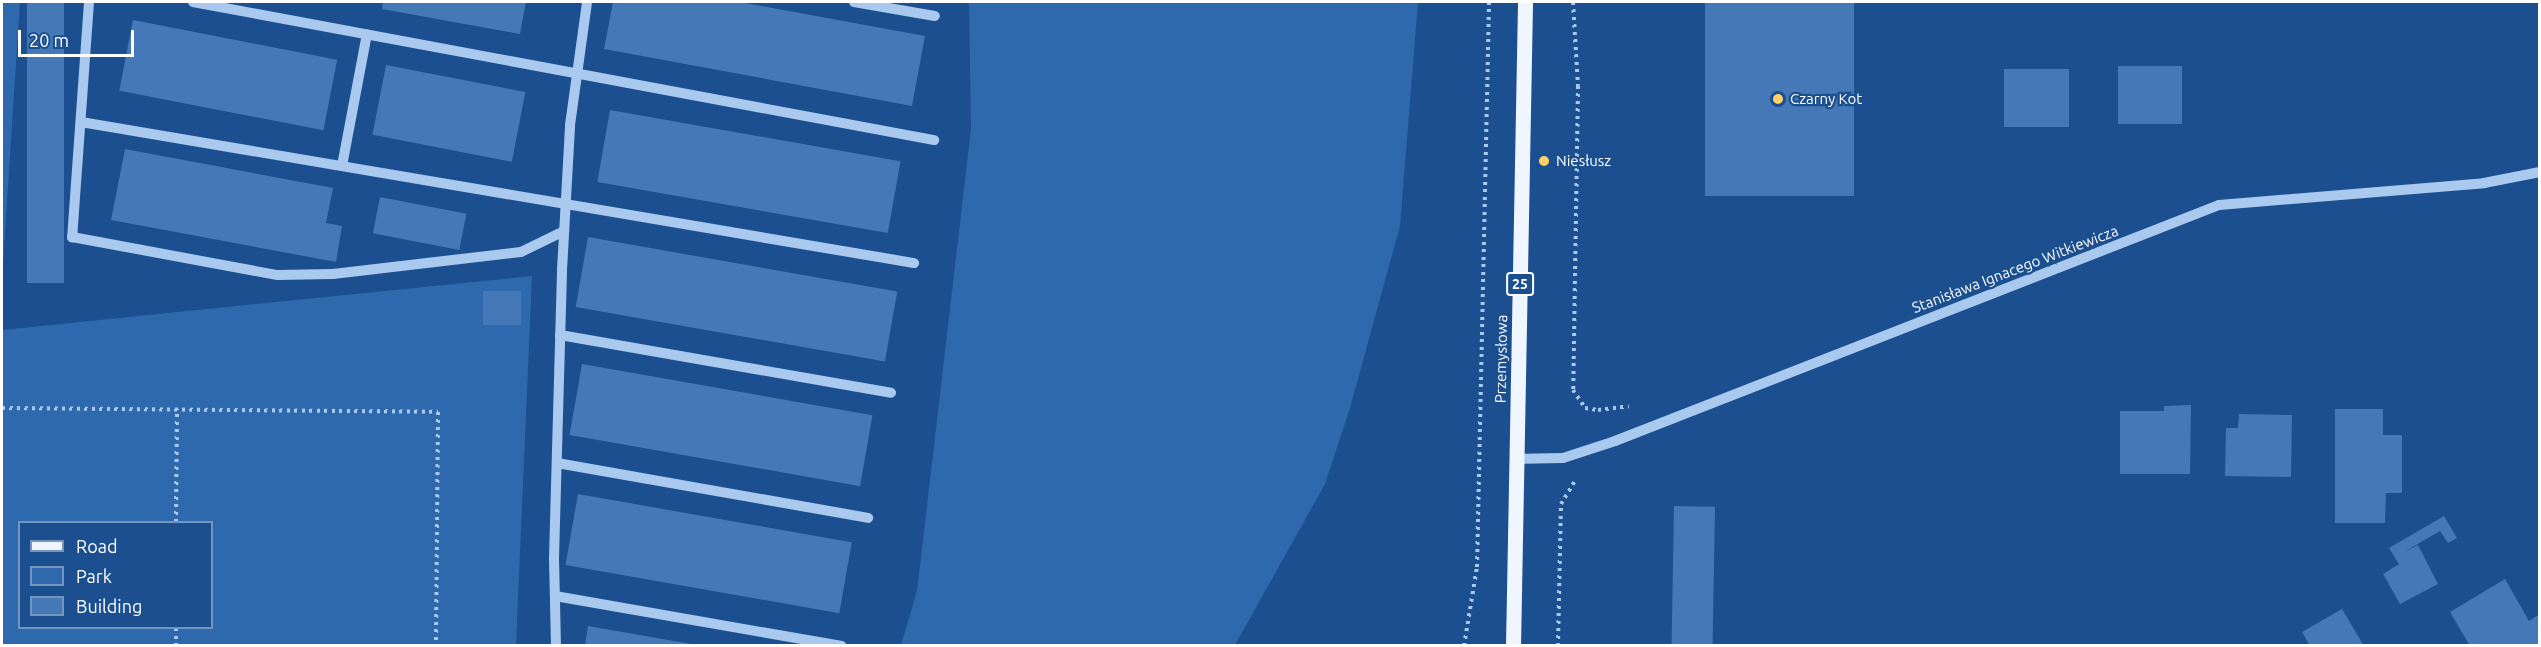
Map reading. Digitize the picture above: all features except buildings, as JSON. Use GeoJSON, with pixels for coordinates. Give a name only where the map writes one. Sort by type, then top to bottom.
{"type":"FeatureCollection","features":[{"type":"Feature","properties":{"kind":"main road","name":"Przemysłowa"},"geometry":{"type":"LineString","coordinates":[[1513,645],[1525,2]]}},
{"type":"Feature","properties":{"kind":"street"},"geometry":{"type":"LineString","coordinates":[[89,2],[72,237],[278,275],[333,274],[521,252],[564,231]]}},
{"type":"Feature","properties":{"kind":"street"},"geometry":{"type":"LineString","coordinates":[[193,2],[934,140]]}},
{"type":"Feature","properties":{"kind":"street"},"geometry":{"type":"LineString","coordinates":[[556,645],[556,463],[564,231],[570,124],[586,2]]}},
{"type":"Feature","properties":{"kind":"street"},"geometry":{"type":"LineString","coordinates":[[854,2],[935,16]]}},
{"type":"Feature","properties":{"kind":"street"},"geometry":{"type":"LineString","coordinates":[[342,166],[367,34]]}},
{"type":"Feature","properties":{"kind":"street"},"geometry":{"type":"LineString","coordinates":[[81,122],[914,263]]}},
{"type":"Feature","properties":{"kind":"street","name":"Stanisława Ignacego Witkiewicza"},"geometry":{"type":"LineString","coordinates":[[1518,459],[1563,458],[1615,441],[2219,205],[2484,183],[2540,172]]}},
{"type":"Feature","properties":{"kind":"street"},"geometry":{"type":"LineString","coordinates":[[560,335],[891,393]]}},
{"type":"Feature","properties":{"kind":"street"},"geometry":{"type":"LineString","coordinates":[[556,463],[868,518]]}},
{"type":"Feature","properties":{"kind":"street"},"geometry":{"type":"LineString","coordinates":[[555,596],[842,645]]}},
{"type":"Feature","properties":{"kind":"path"},"geometry":{"type":"LineString","coordinates":[[1464,645],[1477,567],[1489,2]]}},
{"type":"Feature","properties":{"kind":"path"},"geometry":{"type":"LineString","coordinates":[[1573,2],[1578,86],[1573,390],[1585,408],[1598,410],[1639,405]]}},
{"type":"Feature","properties":{"kind":"path"},"geometry":{"type":"LineString","coordinates":[[2,408],[438,412],[436,645]]}},
{"type":"Feature","properties":{"kind":"path"},"geometry":{"type":"LineString","coordinates":[[176,521],[177,408]]}},
{"type":"Feature","properties":{"kind":"path"},"geometry":{"type":"LineString","coordinates":[[1558,645],[1560,559]]}},
{"type":"Feature","properties":{"kind":"path"},"geometry":{"type":"LineString","coordinates":[[176,629],[176,645]]}},
{"type":"Feature","properties":{"kind":"green space"},"geometry":{"type":"Polygon","coordinates":[[[2,2],[20,2],[2,279],[2,2]]]}},
{"type":"Feature","properties":{"kind":"green space"},"geometry":{"type":"Polygon","coordinates":[[[969,2],[1418,2],[1400,226],[1350,408],[1325,484],[1235,645],[901,645],[917,591],[971,129],[969,2]]]}},
{"type":"Feature","properties":{"kind":"green space"},"geometry":{"type":"Polygon","coordinates":[[[532,276],[516,645],[2,645],[2,330],[532,276]]]}},
{"type":"Feature","properties":{"kind":"place","name":"Czarny Kot"},"geometry":{"type":"Point","coordinates":[1778,99]}},
{"type":"Feature","properties":{"kind":"place","name":"Niesłusz"},"geometry":{"type":"Point","coordinates":[1544,161]}}]}
